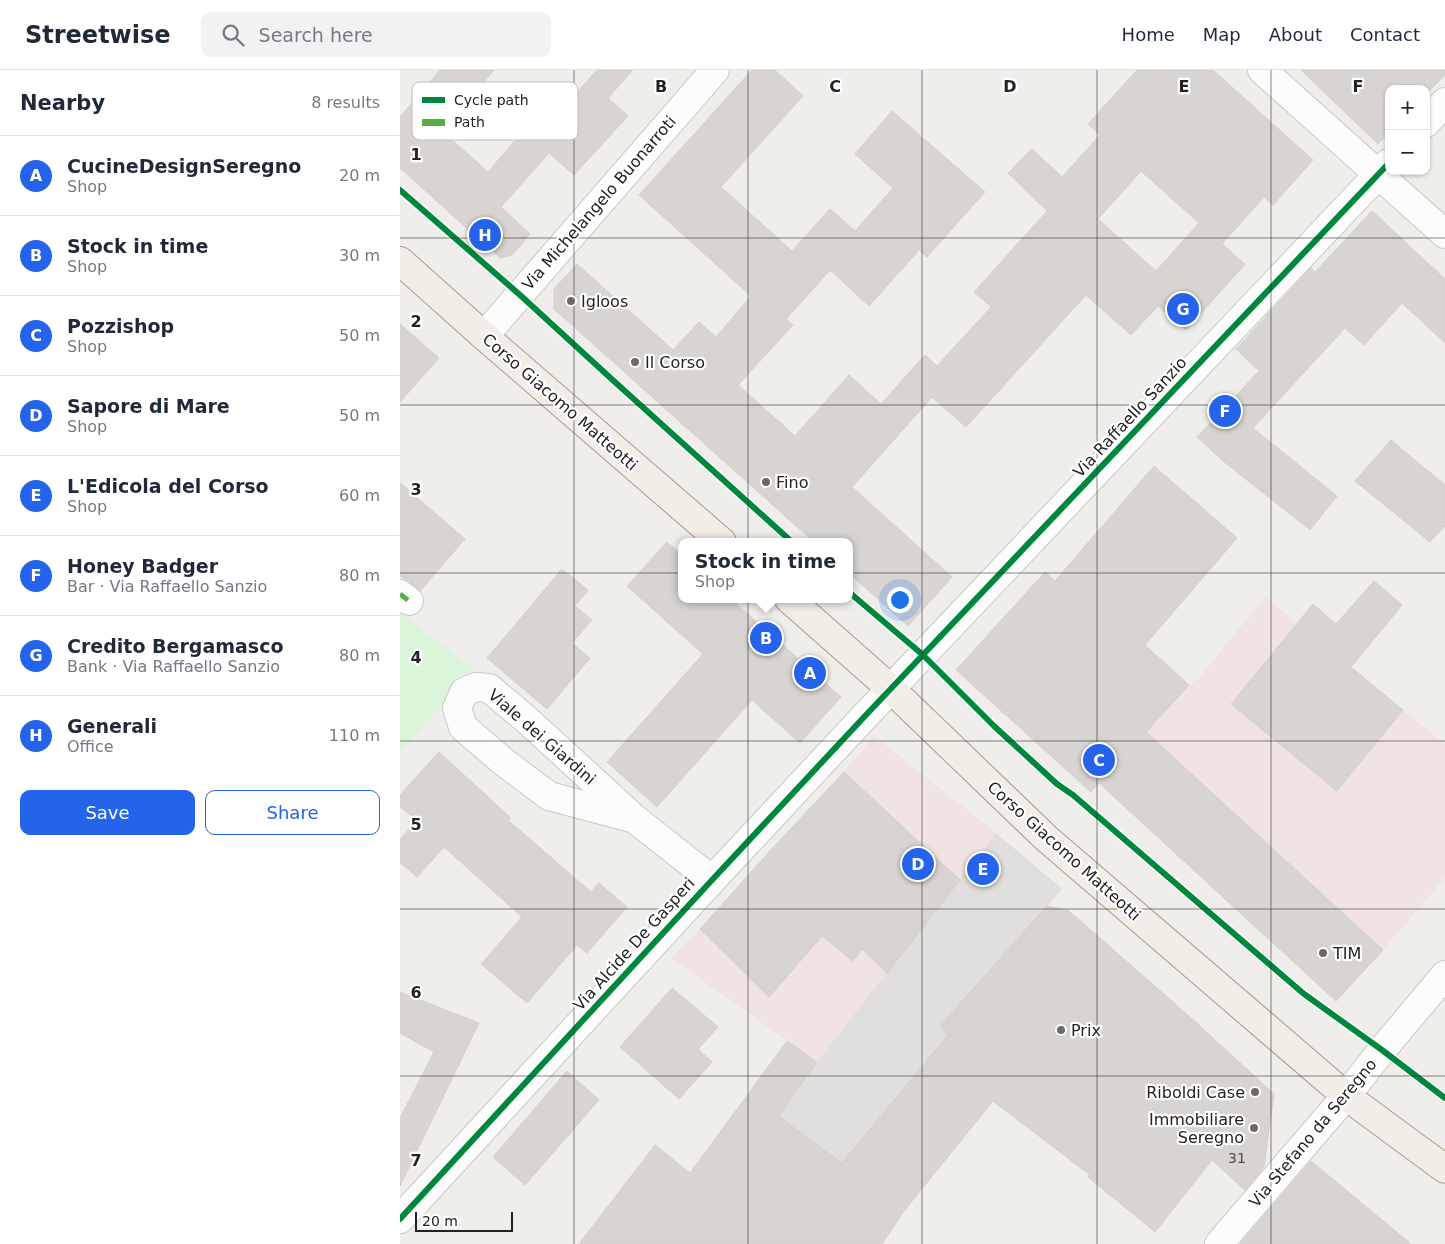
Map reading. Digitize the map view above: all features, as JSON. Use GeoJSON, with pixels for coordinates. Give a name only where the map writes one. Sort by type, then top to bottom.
{"type":"FeatureCollection","features":[{"type":"Feature","properties":{"kind":"main road","name":"Corso Giacomo Matteotti"},"geometry":{"type":"LineString","coordinates":[[400,261],[717,538]]}},
{"type":"Feature","properties":{"kind":"main road","name":"Corso Giacomo Matteotti"},"geometry":{"type":"LineString","coordinates":[[794,603],[891,689],[1046,838],[1346,1096],[1445,1169]]}},
{"type":"Feature","properties":{"kind":"street","name":"Via Michelangelo Buonarroti"},"geometry":{"type":"LineString","coordinates":[[484,336],[715,70]]}},
{"type":"Feature","properties":{"kind":"street"},"geometry":{"type":"LineString","coordinates":[[1262,70],[1383,169],[1445,234]]}},
{"type":"Feature","properties":{"kind":"street"},"geometry":{"type":"LineString","coordinates":[[1430,119],[1445,102]]}},
{"type":"Feature","properties":{"kind":"street","name":"Via Raffaello Sanzio"},"geometry":{"type":"LineString","coordinates":[[891,689],[1383,169]]}},
{"type":"Feature","properties":{"kind":"street","name":"Viale dei Giardini"},"geometry":{"type":"LineString","coordinates":[[635,819],[549,796],[463,727],[457,708],[464,692],[476,687],[489,688],[527,720],[635,819],[712,880]]}},
{"type":"Feature","properties":{"kind":"street","name":"Via Alcide De Gasperi"},"geometry":{"type":"LineString","coordinates":[[400,1219],[712,880],[891,689]]}},
{"type":"Feature","properties":{"kind":"street","name":"Via Stefano da Seregno"},"geometry":{"type":"LineString","coordinates":[[1219,1244],[1346,1096],[1445,975]]}},
{"type":"Feature","properties":{"kind":"shaded area"},"geometry":{"type":"Polygon","coordinates":[[[1265,597],[1445,744],[1445,878],[1336,1001],[1130,812],[1103,779],[1189,685],[1199,678],[1265,597]]]}},
{"type":"Feature","properties":{"kind":"shaded area"},"geometry":{"type":"Polygon","coordinates":[[[874,736],[996,833],[1062,889],[1048,906],[1068,910],[1190,1017],[1068,1159],[932,1054],[842,1163],[778,1116],[817,1062],[671,958],[844,772],[874,736]]]}},
{"type":"Feature","properties":{"kind":"shaded area"},"geometry":{"type":"Polygon","coordinates":[[[996,833],[1062,889],[940,1026],[948,1035],[842,1163],[778,1116],[817,1062],[996,833]]]}},
{"type":"Feature","properties":{"kind":"green space"},"geometry":{"type":"Polygon","coordinates":[[[400,612],[473,669],[400,752],[400,612]]]}},
{"type":"Feature","properties":{"kind":"building"},"geometry":{"type":"Polygon","coordinates":[[[440,70],[494,70],[484,82],[430,82],[440,70]]]}},
{"type":"Feature","properties":{"kind":"building"},"geometry":{"type":"Polygon","coordinates":[[[597,70],[633,70],[608,98],[628,116],[574,175],[549,153],[501,207],[530,234],[512,255],[500,258],[400,168],[400,117],[412,103],[412,140],[452,140],[488,172],[515,140],[578,140],[578,91],[597,70]]]}},
{"type":"Feature","properties":{"kind":"building"},"geometry":{"type":"Polygon","coordinates":[[[752,70],[775,70],[803,96],[721,187],[792,251],[830,209],[855,231],[893,188],[855,154],[892,111],[985,192],[927,257],[919,250],[869,306],[830,270],[786,319],[793,325],[738,385],[795,436],[849,375],[881,404],[925,355],[937,366],[991,307],[974,292],[1047,211],[1008,173],[1032,149],[1062,177],[1100,135],[1088,124],[1137,70],[1213,70],[1313,160],[1273,205],[1264,197],[1222,244],[1245,264],[1186,330],[1158,306],[1131,335],[1086,295],[966,427],[932,397],[852,487],[952,577],[908,626],[853,577],[853,538],[810,538],[554,309],[554,289],[577,264],[673,350],[699,322],[716,337],[751,296],[639,195],[752,70]],[[1141,171],[1098,219],[1156,271],[1199,223],[1141,171]]]}},
{"type":"Feature","properties":{"kind":"building"},"geometry":{"type":"Polygon","coordinates":[[[1301,70],[1445,70],[1445,75],[1430,90],[1430,85],[1385,85],[1385,137],[1378,144],[1301,70]]]}},
{"type":"Feature","properties":{"kind":"building"},"geometry":{"type":"Polygon","coordinates":[[[1372,211],[1445,279],[1445,343],[1402,303],[1364,345],[1345,328],[1253,428],[1337,496],[1310,530],[1223,461],[1197,437],[1259,371],[1236,349],[1311,268],[1315,272],[1372,211]]]}},
{"type":"Feature","properties":{"kind":"building"},"geometry":{"type":"Polygon","coordinates":[[[400,324],[439,358],[400,402],[400,324]]]}},
{"type":"Feature","properties":{"kind":"building"},"geometry":{"type":"Polygon","coordinates":[[[1391,440],[1445,485],[1445,526],[1430,542],[1355,481],[1391,440]]]}},
{"type":"Feature","properties":{"kind":"building"},"geometry":{"type":"Polygon","coordinates":[[[1154,466],[1237,538],[1145,645],[1189,685],[1146,732],[1383,950],[1336,1001],[1099,783],[1091,792],[956,670],[1045,572],[1055,581],[1154,466]]]}},
{"type":"Feature","properties":{"kind":"building"},"geometry":{"type":"Polygon","coordinates":[[[400,483],[465,539],[420,591],[400,576],[400,483]]]}},
{"type":"Feature","properties":{"kind":"building"},"geometry":{"type":"Polygon","coordinates":[[[667,542],[678,552],[678,603],[735,603],[841,697],[800,743],[752,700],[657,807],[607,762],[703,654],[627,586],[667,542]]]}},
{"type":"Feature","properties":{"kind":"building"},"geometry":{"type":"Polygon","coordinates":[[[562,569],[588,590],[575,606],[592,620],[572,643],[590,658],[547,709],[487,658],[562,569]]]}},
{"type":"Feature","properties":{"kind":"building"},"geometry":{"type":"Polygon","coordinates":[[[1374,581],[1402,605],[1351,667],[1403,710],[1337,791],[1231,704],[1313,604],[1336,624],[1374,581]]]}},
{"type":"Feature","properties":{"kind":"building"},"geometry":{"type":"Polygon","coordinates":[[[439,752],[511,818],[508,820],[591,892],[599,883],[627,907],[587,953],[577,945],[527,1003],[481,964],[522,917],[444,847],[417,877],[400,862],[400,839],[417,821],[400,806],[400,795],[439,752]]]}},
{"type":"Feature","properties":{"kind":"building"},"geometry":{"type":"Polygon","coordinates":[[[844,772],[960,880],[887,973],[862,949],[853,961],[822,936],[769,997],[700,929],[844,772]]]}},
{"type":"Feature","properties":{"kind":"building"},"geometry":{"type":"Polygon","coordinates":[[[1047,906],[1068,910],[1274,1094],[1264,1167],[1245,1190],[1212,1160],[1155,1232],[1088,1177],[1090,1175],[993,1101],[904,1211],[882,1244],[579,1244],[655,1145],[690,1173],[787,1041],[817,1062],[778,1116],[842,1163],[948,1035],[940,1026],[1047,906]]]}},
{"type":"Feature","properties":{"kind":"building"},"geometry":{"type":"Polygon","coordinates":[[[672,988],[718,1027],[698,1049],[712,1062],[679,1099],[620,1047],[672,988]]]}},
{"type":"Feature","properties":{"kind":"building"},"geometry":{"type":"Polygon","coordinates":[[[400,992],[479,1023],[400,1186],[400,1118],[434,1052],[400,1033],[400,992]]]}},
{"type":"Feature","properties":{"kind":"building"},"geometry":{"type":"Polygon","coordinates":[[[567,1071],[599,1100],[525,1185],[493,1157],[567,1071]]]}},
{"type":"Feature","properties":{"kind":"building"},"geometry":{"type":"Polygon","coordinates":[[[1311,1161],[1411,1244],[1240,1244],[1311,1161]]]}},
{"type":"Feature","properties":{"kind":"marked path"},"geometry":{"type":"LineString","coordinates":[[400,594],[409,601]]}},
{"type":"Feature","properties":{"kind":"cycle path"},"geometry":{"type":"LineString","coordinates":[[400,1219],[865,716],[1385,167]]}},
{"type":"Feature","properties":{"kind":"cycle path"},"geometry":{"type":"LineString","coordinates":[[400,190],[520,295],[788,538]]}},
{"type":"Feature","properties":{"kind":"cycle path"},"geometry":{"type":"LineString","coordinates":[[853,596],[923,655],[994,726],[1057,784],[1073,795],[1304,994],[1445,1098]]}},
{"type":"Feature","properties":{"kind":"place","name":"Generali"},"geometry":{"type":"Point","coordinates":[485,235]}},
{"type":"Feature","properties":{"kind":"place","name":"Igloos"},"geometry":{"type":"Point","coordinates":[571,301]}},
{"type":"Feature","properties":{"kind":"place","name":"Credito Bergamasco"},"geometry":{"type":"Point","coordinates":[1183,309]}},
{"type":"Feature","properties":{"kind":"place","name":"Il Corso"},"geometry":{"type":"Point","coordinates":[635,362]}},
{"type":"Feature","properties":{"kind":"place","name":"Honey Badger"},"geometry":{"type":"Point","coordinates":[1225,411]}},
{"type":"Feature","properties":{"kind":"place","name":"Fino"},"geometry":{"type":"Point","coordinates":[766,482]}},
{"type":"Feature","properties":{"kind":"place","name":"Stock in time"},"geometry":{"type":"Point","coordinates":[766,638]}},
{"type":"Feature","properties":{"kind":"place","name":"CucineDesignSeregno"},"geometry":{"type":"Point","coordinates":[810,673]}},
{"type":"Feature","properties":{"kind":"place","name":"Pozzishop"},"geometry":{"type":"Point","coordinates":[1099,760]}},
{"type":"Feature","properties":{"kind":"place","name":"Sapore di Mare"},"geometry":{"type":"Point","coordinates":[918,864]}},
{"type":"Feature","properties":{"kind":"place","name":"L'Edicola del Corso"},"geometry":{"type":"Point","coordinates":[983,869]}},
{"type":"Feature","properties":{"kind":"place","name":"TIM"},"geometry":{"type":"Point","coordinates":[1323,953]}},
{"type":"Feature","properties":{"kind":"place","name":"Prix"},"geometry":{"type":"Point","coordinates":[1061,1030]}},
{"type":"Feature","properties":{"kind":"place","name":"Riboldi Case"},"geometry":{"type":"Point","coordinates":[1255,1092]}},
{"type":"Feature","properties":{"kind":"place","name":"Immobiliare Seregno"},"geometry":{"type":"Point","coordinates":[1254,1128]}}]}
